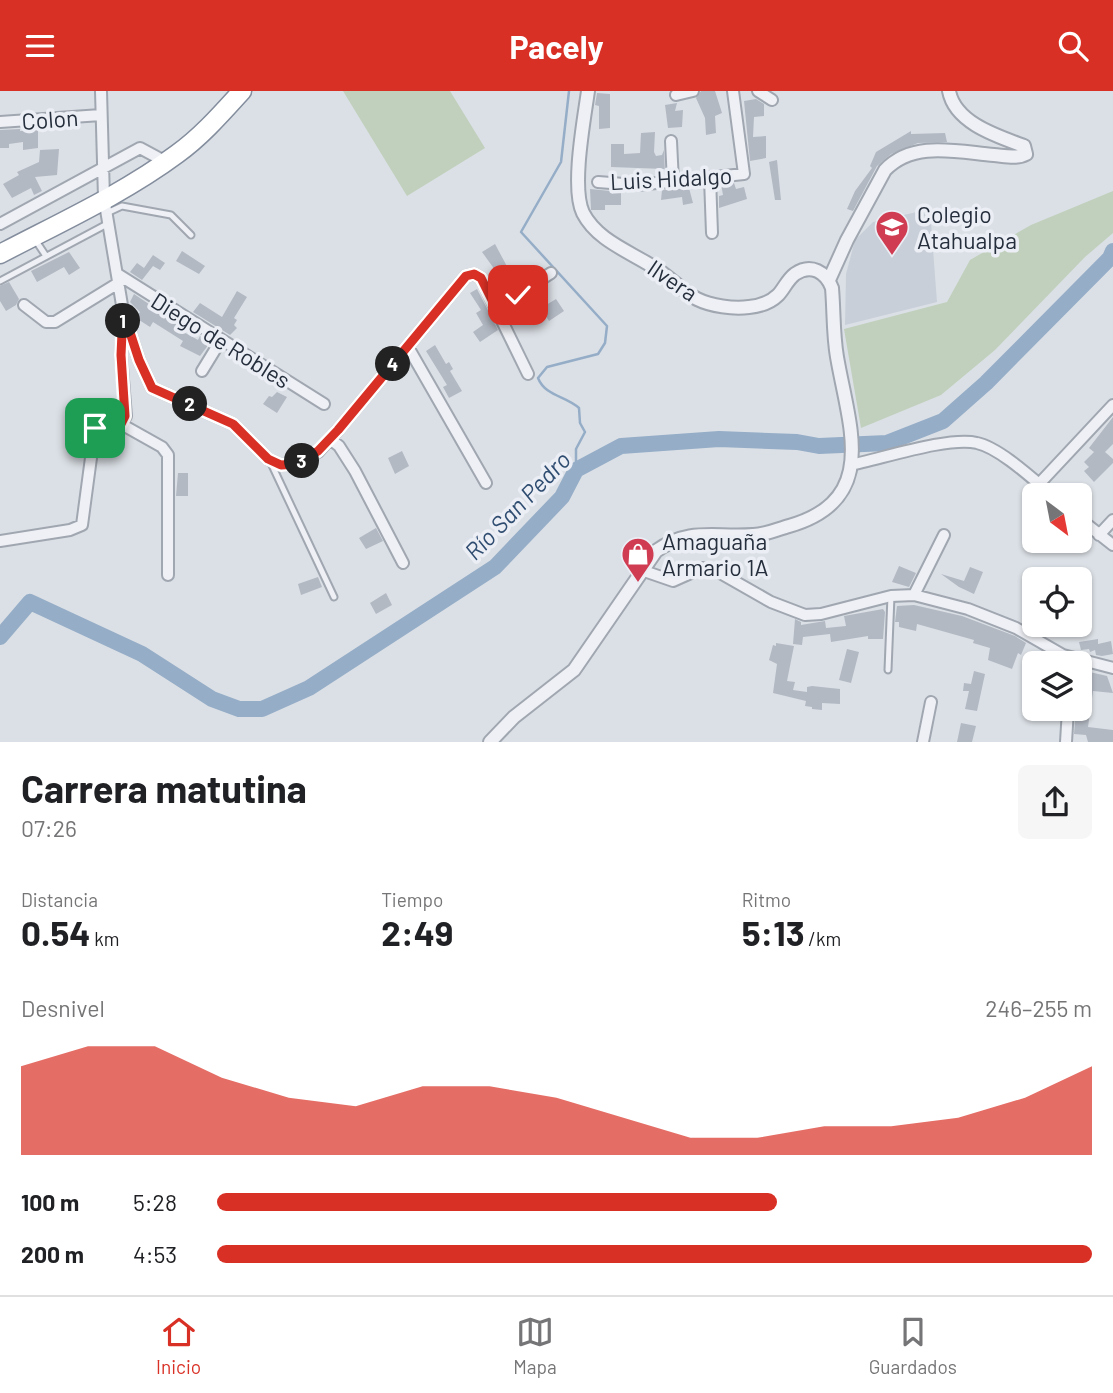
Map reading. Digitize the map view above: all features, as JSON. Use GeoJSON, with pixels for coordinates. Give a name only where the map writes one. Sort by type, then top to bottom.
{"type":"FeatureCollection","features":[{"type":"Feature","properties":{"kind":"highway"},"geometry":{"type":"LineString","coordinates":[[0,254],[33,236],[107,211],[219,117],[242,91]]}},
{"type":"Feature","properties":{"kind":"street"},"geometry":{"type":"LineString","coordinates":[[101,91],[107,211],[120,278],[123,311],[121,355],[125,416],[121,424]]}},
{"type":"Feature","properties":{"kind":"street","name":"Ilvera"},"geometry":{"type":"LineString","coordinates":[[588,91],[578,199],[592,227],[606,240],[661,271],[696,299],[722,306],[748,307],[766,304],[778,296],[796,273],[808,269],[820,272],[829,280]]}},
{"type":"Feature","properties":{"kind":"street"},"geometry":{"type":"LineString","coordinates":[[676,95],[693,91]]}},
{"type":"Feature","properties":{"kind":"street","name":"Luis Hidalgo"},"geometry":{"type":"LineString","coordinates":[[598,182],[638,185],[744,174],[734,91]]}},
{"type":"Feature","properties":{"kind":"street"},"geometry":{"type":"LineString","coordinates":[[758,91],[772,100]]}},
{"type":"Feature","properties":{"kind":"street"},"geometry":{"type":"LineString","coordinates":[[490,742],[514,717],[574,670],[656,551],[673,539],[700,535],[755,535],[809,520],[835,503],[843,491],[851,461],[850,419],[837,356],[829,280],[847,240],[885,170],[892,163],[924,151],[1009,156],[1026,154],[1024,146],[995,135],[965,117],[957,109],[949,91]]}},
{"type":"Feature","properties":{"kind":"street","name":"Colon"},"geometry":{"type":"LineString","coordinates":[[0,122],[101,115]]}},
{"type":"Feature","properties":{"kind":"street"},"geometry":{"type":"LineString","coordinates":[[671,141],[673,181]]}},
{"type":"Feature","properties":{"kind":"street"},"geometry":{"type":"LineString","coordinates":[[0,224],[140,148],[166,162]]}},
{"type":"Feature","properties":{"kind":"street"},"geometry":{"type":"LineString","coordinates":[[710,179],[712,233]]}},
{"type":"Feature","properties":{"kind":"street"},"geometry":{"type":"LineString","coordinates":[[496,308],[551,273]]}},
{"type":"Feature","properties":{"kind":"street"},"geometry":{"type":"LineString","coordinates":[[123,311],[139,360],[152,388],[233,424],[268,459],[281,465],[297,464],[318,451],[330,439],[466,276],[474,274],[481,278],[528,374]]}},
{"type":"Feature","properties":{"kind":"street"},"geometry":{"type":"LineString","coordinates":[[24,305],[33,315],[46,322],[55,322],[120,278]]}},
{"type":"Feature","properties":{"kind":"street","name":"Diego de Robles"},"geometry":{"type":"LineString","coordinates":[[120,278],[324,404]]}},
{"type":"Feature","properties":{"kind":"street"},"geometry":{"type":"LineString","coordinates":[[202,371],[221,340]]}},
{"type":"Feature","properties":{"kind":"street"},"geometry":{"type":"LineString","coordinates":[[408,347],[486,483]]}},
{"type":"Feature","properties":{"kind":"street"},"geometry":{"type":"LineString","coordinates":[[1040,483],[1113,405]]}},
{"type":"Feature","properties":{"kind":"street"},"geometry":{"type":"LineString","coordinates":[[0,541],[71,530],[82,525],[95,428],[102,422],[121,424],[162,447],[168,455],[168,575]]}},
{"type":"Feature","properties":{"kind":"street"},"geometry":{"type":"LineString","coordinates":[[330,439],[349,460],[403,563]]}},
{"type":"Feature","properties":{"kind":"street"},"geometry":{"type":"LineString","coordinates":[[851,461],[941,445],[975,442],[985,445],[1038,483]]}},
{"type":"Feature","properties":{"kind":"street"},"geometry":{"type":"LineString","coordinates":[[1098,535],[1113,520]]}},
{"type":"Feature","properties":{"kind":"street"},"geometry":{"type":"LineString","coordinates":[[1092,530],[1113,545]]}},
{"type":"Feature","properties":{"kind":"street"},"geometry":{"type":"LineString","coordinates":[[914,595],[944,535]]}},
{"type":"Feature","properties":{"kind":"street"},"geometry":{"type":"LineString","coordinates":[[644,571],[673,581],[702,568],[713,569],[771,602],[805,615],[821,614],[891,596],[914,595],[968,609],[1016,628],[1056,651]]}},
{"type":"Feature","properties":{"kind":"street"},"geometry":{"type":"LineString","coordinates":[[1092,664],[1113,668]]}},
{"type":"Feature","properties":{"kind":"street"},"geometry":{"type":"LineString","coordinates":[[923,742],[931,702]]}},
{"type":"Feature","properties":{"kind":"street"},"geometry":{"type":"LineString","coordinates":[[1066,742],[1067,721]]}},
{"type":"Feature","properties":{"kind":"lane"},"geometry":{"type":"LineString","coordinates":[[0,281],[46,256],[107,211],[122,206],[171,215],[191,235]]}},
{"type":"Feature","properties":{"kind":"lane"},"geometry":{"type":"LineString","coordinates":[[33,236],[46,256]]}},
{"type":"Feature","properties":{"kind":"lane"},"geometry":{"type":"LineString","coordinates":[[268,459],[334,597]]}},
{"type":"Feature","properties":{"kind":"lane"},"geometry":{"type":"LineString","coordinates":[[888,670],[891,596]]}},
{"type":"Feature","properties":{"kind":"shaded area","name":"Colegio Atahualpa"},"geometry":{"type":"Polygon","coordinates":[[[930,209],[937,302],[845,325],[846,274],[855,240],[873,222],[930,209]]]}},
{"type":"Feature","properties":{"kind":"green space"},"geometry":{"type":"Polygon","coordinates":[[[343,91],[450,91],[485,148],[407,196],[343,91]]]}},
{"type":"Feature","properties":{"kind":"green space"},"geometry":{"type":"Polygon","coordinates":[[[1113,191],[1113,233],[1085,257],[995,350],[941,395],[861,428],[844,329],[947,302],[970,260],[1031,225],[1113,191]]]}},
{"type":"Feature","properties":{"kind":"building"},"geometry":{"type":"Polygon","coordinates":[[[701,91],[715,91],[722,113],[715,116],[716,133],[706,135],[705,118],[696,98],[701,91]]]}},
{"type":"Feature","properties":{"kind":"building"},"geometry":{"type":"Polygon","coordinates":[[[597,93],[610,94],[610,128],[599,129],[599,106],[595,105],[597,93]]]}},
{"type":"Feature","properties":{"kind":"building"},"geometry":{"type":"Polygon","coordinates":[[[756,99],[764,104],[764,116],[754,117],[753,137],[766,136],[766,158],[750,161],[744,101],[756,99]]]}},
{"type":"Feature","properties":{"kind":"building"},"geometry":{"type":"Polygon","coordinates":[[[677,103],[675,111],[683,110],[682,127],[668,128],[665,105],[677,103]]]}},
{"type":"Feature","properties":{"kind":"building"},"geometry":{"type":"Polygon","coordinates":[[[0,130],[38,130],[38,148],[23,150],[23,142],[9,144],[9,148],[0,148],[0,130]]]}},
{"type":"Feature","properties":{"kind":"building"},"geometry":{"type":"Polygon","coordinates":[[[911,131],[911,134],[945,133],[947,142],[918,143],[891,154],[877,166],[853,211],[847,209],[855,191],[872,168],[870,166],[876,152],[911,131]]]}},
{"type":"Feature","properties":{"kind":"building"},"geometry":{"type":"Polygon","coordinates":[[[655,132],[654,152],[656,156],[662,155],[664,150],[665,174],[664,169],[611,167],[611,144],[624,144],[624,154],[640,153],[641,133],[655,132]]]}},
{"type":"Feature","properties":{"kind":"building"},"geometry":{"type":"Polygon","coordinates":[[[59,149],[57,175],[35,177],[42,191],[34,195],[31,188],[12,198],[3,184],[19,175],[17,172],[39,162],[40,150],[59,149]]]}},
{"type":"Feature","properties":{"kind":"building"},"geometry":{"type":"Polygon","coordinates":[[[777,160],[781,200],[775,200],[769,162],[777,160]]]}},
{"type":"Feature","properties":{"kind":"building"},"geometry":{"type":"Polygon","coordinates":[[[734,183],[736,189],[744,187],[747,199],[719,208],[719,196],[723,195],[721,184],[734,183]]]}},
{"type":"Feature","properties":{"kind":"building"},"geometry":{"type":"Polygon","coordinates":[[[689,188],[693,203],[683,205],[682,197],[661,200],[662,190],[689,188]]]}},
{"type":"Feature","properties":{"kind":"building"},"geometry":{"type":"Polygon","coordinates":[[[590,189],[621,192],[621,205],[605,205],[605,210],[591,210],[590,189]]]}},
{"type":"Feature","properties":{"kind":"building"},"geometry":{"type":"Polygon","coordinates":[[[495,244],[517,285],[500,296],[489,274],[495,270],[482,252],[495,244]]]}},
{"type":"Feature","properties":{"kind":"building"},"geometry":{"type":"Polygon","coordinates":[[[182,251],[205,266],[199,274],[176,261],[182,251]]]}},
{"type":"Feature","properties":{"kind":"building"},"geometry":{"type":"Polygon","coordinates":[[[69,252],[80,268],[69,275],[64,267],[37,282],[31,271],[69,252]]]}},
{"type":"Feature","properties":{"kind":"building"},"geometry":{"type":"Polygon","coordinates":[[[153,255],[165,263],[160,270],[153,266],[142,280],[130,272],[137,263],[144,268],[153,255]]]}},
{"type":"Feature","properties":{"kind":"building"},"geometry":{"type":"Polygon","coordinates":[[[9,282],[19,299],[16,305],[6,311],[0,301],[0,286],[9,282]]]}},
{"type":"Feature","properties":{"kind":"building"},"geometry":{"type":"Polygon","coordinates":[[[477,289],[498,330],[480,342],[473,332],[483,325],[476,313],[481,310],[470,293],[477,289]]]}},
{"type":"Feature","properties":{"kind":"building"},"geometry":{"type":"Polygon","coordinates":[[[237,291],[247,297],[234,318],[237,320],[234,325],[237,328],[230,335],[193,312],[200,303],[222,317],[237,291]]]}},
{"type":"Feature","properties":{"kind":"building"},"geometry":{"type":"Polygon","coordinates":[[[134,294],[180,325],[178,329],[198,340],[200,336],[209,344],[200,356],[180,346],[183,341],[153,322],[150,327],[136,318],[140,312],[130,302],[134,294]]]}},
{"type":"Feature","properties":{"kind":"building"},"geometry":{"type":"Polygon","coordinates":[[[556,299],[564,311],[549,321],[541,308],[556,299]]]}},
{"type":"Feature","properties":{"kind":"building"},"geometry":{"type":"Polygon","coordinates":[[[435,345],[446,364],[449,362],[453,369],[450,371],[462,391],[449,398],[443,387],[447,385],[426,351],[435,345]]]}},
{"type":"Feature","properties":{"kind":"building"},"geometry":{"type":"Polygon","coordinates":[[[277,392],[287,397],[277,413],[263,404],[269,396],[272,397],[277,392]]]}},
{"type":"Feature","properties":{"kind":"building"},"geometry":{"type":"Polygon","coordinates":[[[1113,417],[1113,444],[1105,452],[1113,459],[1113,463],[1094,482],[1084,471],[1089,467],[1084,462],[1094,452],[1089,448],[1113,417]]]}},
{"type":"Feature","properties":{"kind":"building"},"geometry":{"type":"Polygon","coordinates":[[[402,451],[409,466],[395,474],[388,458],[402,451]]]}},
{"type":"Feature","properties":{"kind":"building"},"geometry":{"type":"Polygon","coordinates":[[[178,473],[188,473],[188,496],[176,496],[178,473]]]}},
{"type":"Feature","properties":{"kind":"building"},"geometry":{"type":"Polygon","coordinates":[[[376,528],[383,541],[366,549],[359,538],[376,528]]]}},
{"type":"Feature","properties":{"kind":"building"},"geometry":{"type":"Polygon","coordinates":[[[899,566],[916,573],[909,587],[892,582],[899,566]]]}},
{"type":"Feature","properties":{"kind":"building"},"geometry":{"type":"Polygon","coordinates":[[[970,567],[983,572],[974,594],[941,574],[964,581],[970,567]]]}},
{"type":"Feature","properties":{"kind":"building"},"geometry":{"type":"Polygon","coordinates":[[[318,577],[322,587],[301,595],[298,584],[318,577]]]}},
{"type":"Feature","properties":{"kind":"building"},"geometry":{"type":"Polygon","coordinates":[[[386,593],[392,605],[376,614],[370,603],[386,593]]]}},
{"type":"Feature","properties":{"kind":"building"},"geometry":{"type":"Polygon","coordinates":[[[914,605],[962,616],[1015,636],[1026,643],[1021,655],[1018,653],[1012,669],[988,660],[990,648],[973,643],[974,640],[917,624],[916,631],[899,627],[899,622],[895,622],[897,606],[914,605]]]}},
{"type":"Feature","properties":{"kind":"building"},"geometry":{"type":"Polygon","coordinates":[[[883,609],[883,639],[868,639],[868,636],[831,642],[830,634],[803,637],[802,645],[793,644],[795,619],[801,622],[801,625],[825,621],[826,628],[846,626],[844,616],[883,609]]]}},
{"type":"Feature","properties":{"kind":"building"},"geometry":{"type":"Polygon","coordinates":[[[1098,639],[1098,644],[1111,641],[1113,654],[1102,656],[1096,655],[1095,650],[1081,650],[1079,642],[1098,639]]]}},
{"type":"Feature","properties":{"kind":"building"},"geometry":{"type":"Polygon","coordinates":[[[776,643],[794,646],[787,681],[795,682],[793,690],[807,692],[807,687],[812,686],[840,689],[840,704],[822,703],[822,710],[812,709],[805,706],[806,701],[773,693],[777,664],[769,660],[776,643]]]}},
{"type":"Feature","properties":{"kind":"building"},"geometry":{"type":"Polygon","coordinates":[[[847,649],[859,652],[851,683],[839,680],[847,649]]]}},
{"type":"Feature","properties":{"kind":"building"},"geometry":{"type":"Polygon","coordinates":[[[974,671],[985,674],[977,711],[965,709],[969,691],[963,691],[964,683],[971,684],[974,671]]]}},
{"type":"Feature","properties":{"kind":"building"},"geometry":{"type":"Polygon","coordinates":[[[1092,673],[1107,676],[1113,693],[1093,691],[1092,698],[1092,673]]]}},
{"type":"Feature","properties":{"kind":"building"},"geometry":{"type":"Polygon","coordinates":[[[1075,721],[1089,721],[1088,727],[1113,730],[1113,742],[1088,742],[1086,735],[1074,734],[1075,721]]]}},
{"type":"Feature","properties":{"kind":"building"},"geometry":{"type":"Polygon","coordinates":[[[961,723],[976,726],[972,742],[957,742],[961,723]]]}},
{"type":"Feature","properties":{"kind":"waterway"},"geometry":{"type":"LineString","coordinates":[[569,91],[561,162],[521,232],[607,326],[605,343],[598,354],[547,367],[538,378],[546,389],[579,408],[580,423],[585,432],[576,449],[576,470]]}},
{"type":"Feature","properties":{"kind":"waterway","name":"Río San Pedro"},"geometry":{"type":"LineString","coordinates":[[0,637],[30,602],[142,654],[212,699],[239,709],[262,709],[309,688],[495,567],[562,497],[576,470],[621,446],[719,439],[797,442],[819,446],[887,443],[943,421],[986,383],[1110,258],[1113,251]]}},
{"type":"Feature","properties":{"kind":"place","name":"Colegio Atahualpa"},"geometry":{"type":"Point","coordinates":[892,257]}},
{"type":"Feature","properties":{"kind":"place","name":"Amaguaña Armario 1A"},"geometry":{"type":"Point","coordinates":[638,584]}},
{"type":"Feature","properties":{"kind":"route"},"geometry":{"type":"LineString","coordinates":[[95,428],[102,422],[121,424],[124,421],[121,355],[123,311],[139,360],[152,388],[233,424],[268,459],[281,465],[297,464],[318,451],[466,276],[474,274],[481,278],[496,308],[518,295]]}}]}
